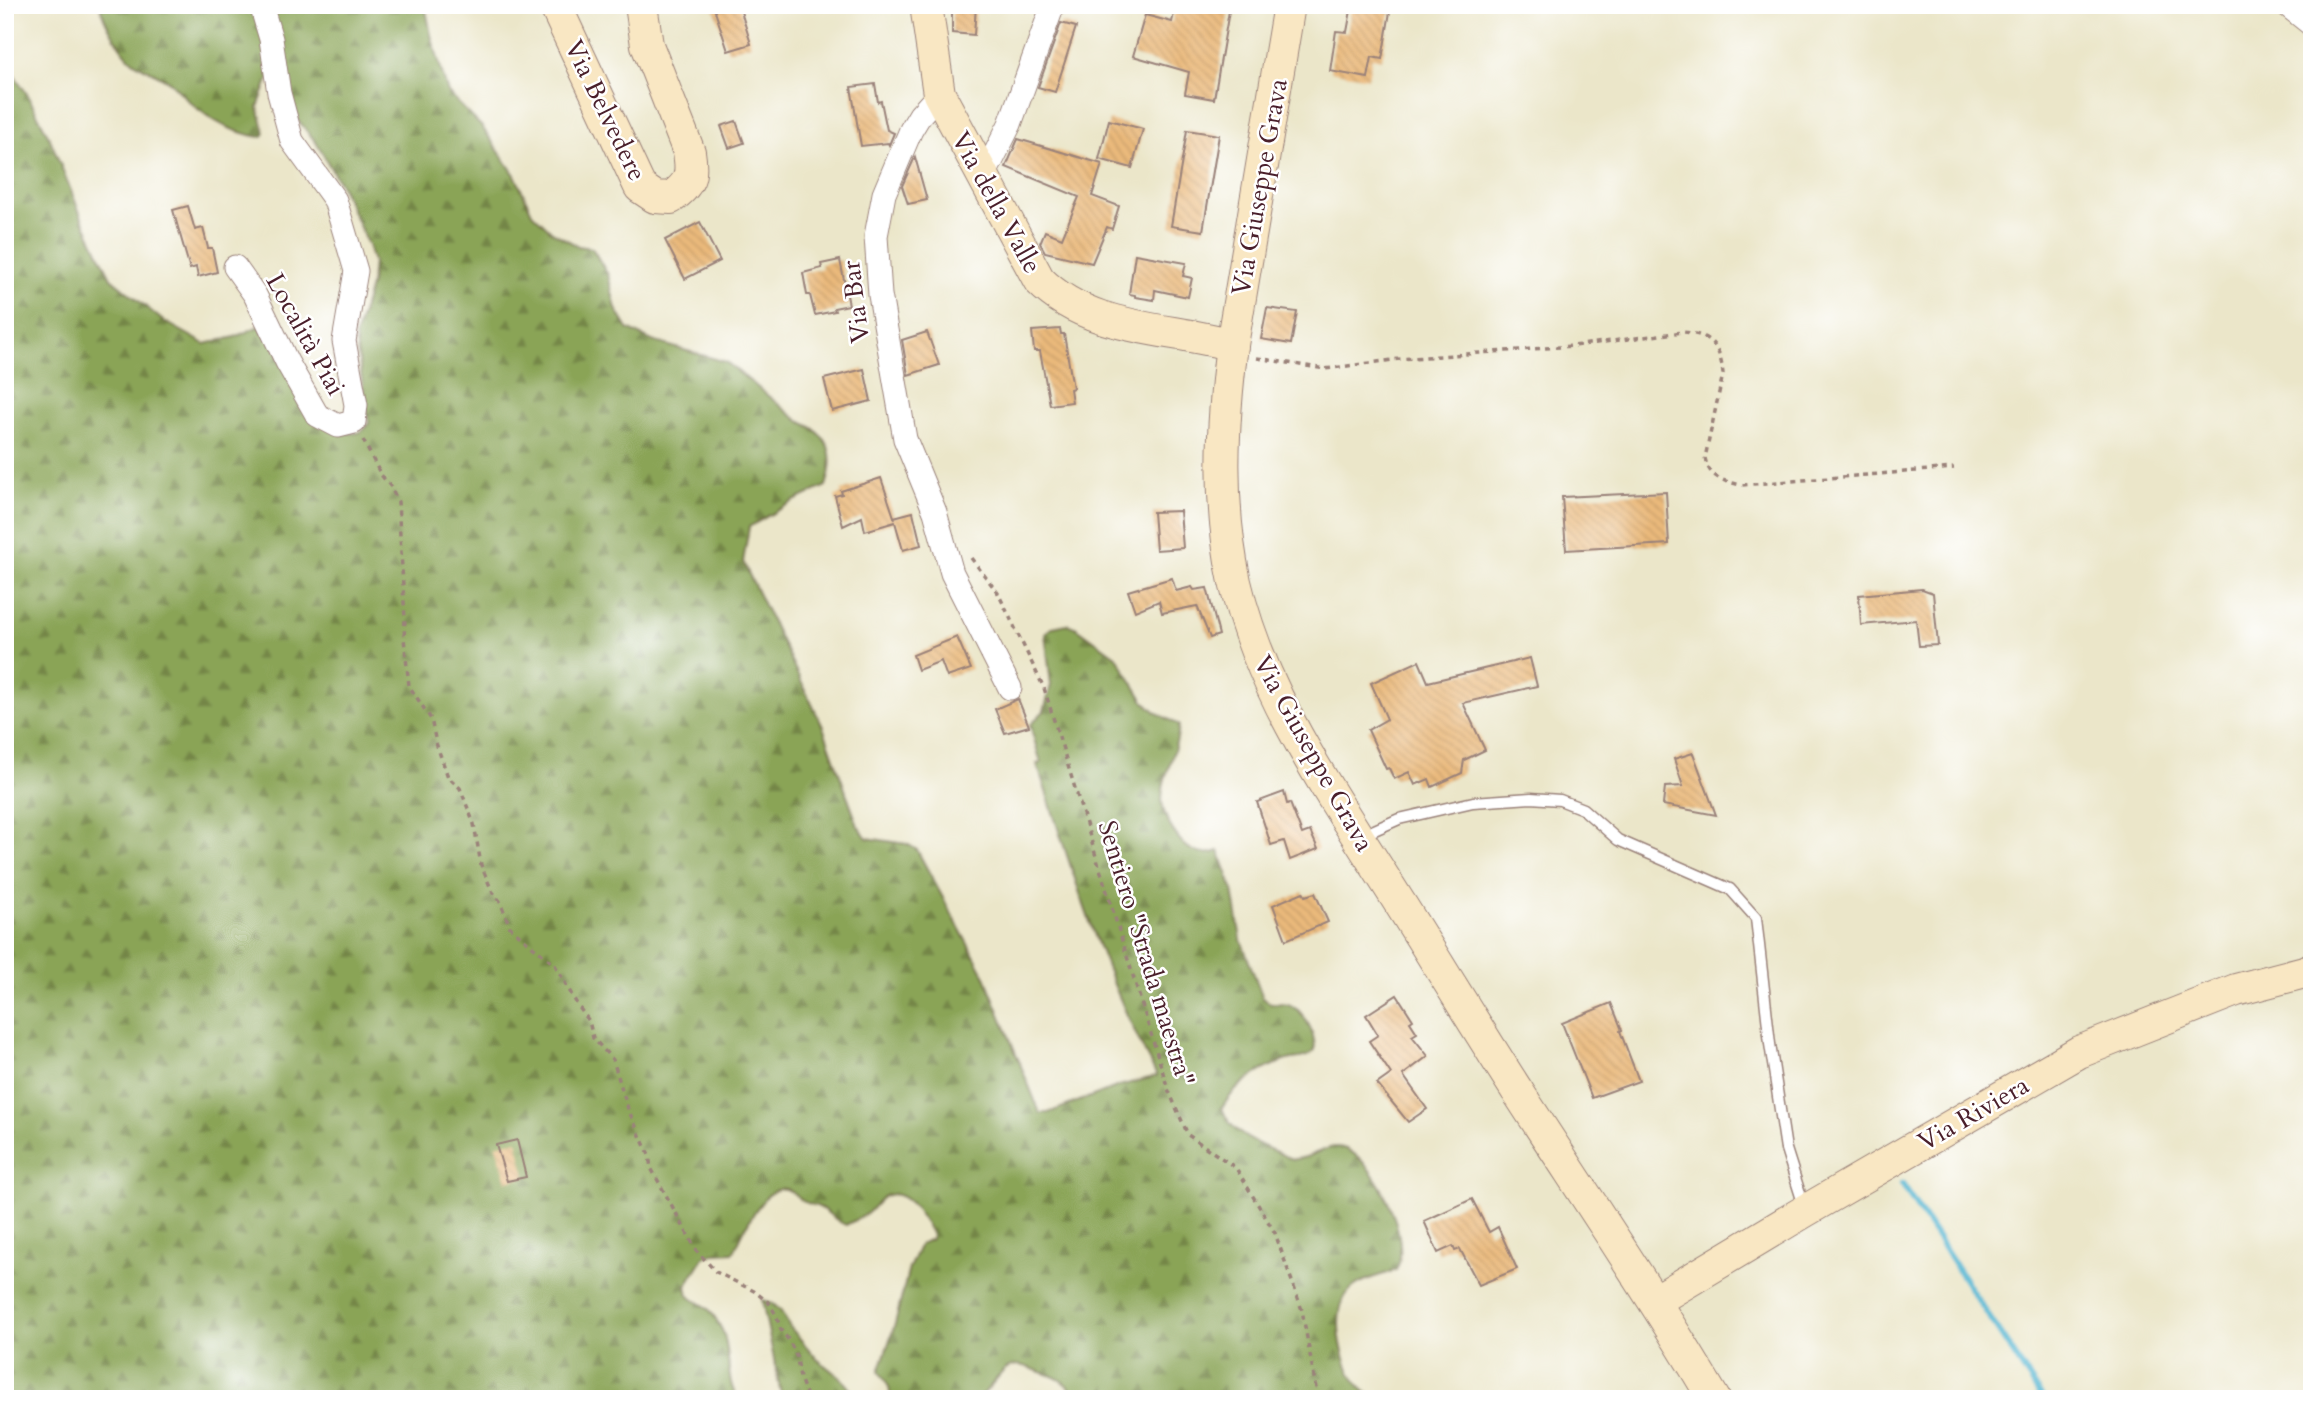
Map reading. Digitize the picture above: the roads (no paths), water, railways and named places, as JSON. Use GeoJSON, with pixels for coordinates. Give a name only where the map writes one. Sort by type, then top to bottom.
{"type":"FeatureCollection","features":[{"type":"Feature","properties":{"kind":"street","name":"Località Piai"},"geometry":{"type":"LineString","coordinates":[[235,267],[255,295],[287,362],[317,415],[338,426],[354,422],[356,405],[344,341],[356,271],[335,200],[292,141],[279,93],[271,39],[261,5]]}},
{"type":"Feature","properties":{"kind":"street","name":"Via Belvedere"},"geometry":{"type":"LineString","coordinates":[[555,5],[640,187],[655,197],[671,198],[687,186],[691,168],[689,152],[647,45],[641,5]]}},
{"type":"Feature","properties":{"kind":"street","name":"Via della Valle"},"geometry":{"type":"LineString","coordinates":[[926,5],[939,94],[1039,280],[1056,296],[1098,318],[1231,349]]}},
{"type":"Feature","properties":{"kind":"street"},"geometry":{"type":"LineString","coordinates":[[983,178],[1010,124],[1053,5]]}},
{"type":"Feature","properties":{"kind":"street","name":"Via Giuseppe Grava"},"geometry":{"type":"LineString","coordinates":[[1289,5],[1231,349],[1225,400],[1223,455],[1227,527],[1236,582],[1265,676],[1327,786],[1518,1092],[1655,1301],[1714,1399]]}},
{"type":"Feature","properties":{"kind":"street"},"geometry":{"type":"LineString","coordinates":[[2287,5],[2312,25]]}},
{"type":"Feature","properties":{"kind":"street","name":"Via Bar"},"geometry":{"type":"LineString","coordinates":[[939,94],[920,115],[911,130],[884,194],[876,236],[880,295],[905,439],[935,512],[952,573],[1010,688]]}},
{"type":"Feature","properties":{"kind":"street","name":"Via Riviera"},"geometry":{"type":"LineString","coordinates":[[1655,1301],[2079,1052],[2236,990],[2312,970]]}},
{"type":"Feature","properties":{"kind":"lane"},"geometry":{"type":"LineString","coordinates":[[1358,837],[1399,819],[1473,802],[1531,798],[1560,800],[1583,809],[1618,840],[1730,889],[1756,918],[1770,1044],[1786,1149],[1805,1211]]}},
{"type":"Feature","properties":{"kind":"waterway"},"geometry":{"type":"LineString","coordinates":[[1902,1184],[2043,1399]]}}]}
